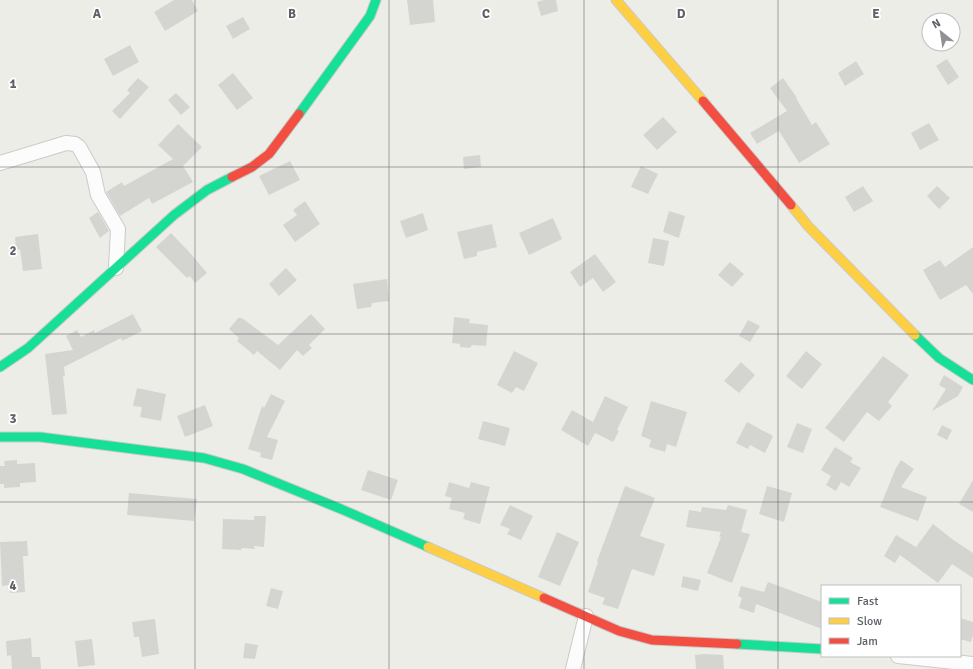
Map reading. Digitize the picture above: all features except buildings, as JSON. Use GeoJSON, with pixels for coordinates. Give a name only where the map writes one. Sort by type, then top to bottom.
{"type":"FeatureCollection","features":[{"type":"Feature","properties":{"kind":"street"},"geometry":{"type":"LineString","coordinates":[[0,367],[28,348],[174,214],[207,190],[252,167],[269,154],[370,16],[376,0]]}},
{"type":"Feature","properties":{"kind":"street"},"geometry":{"type":"LineString","coordinates":[[616,0],[783,194],[808,226],[939,358],[973,380]]}},
{"type":"Feature","properties":{"kind":"street"},"geometry":{"type":"LineString","coordinates":[[0,163],[66,143],[75,144],[79,147],[93,172],[98,195],[118,229],[116,268]]}},
{"type":"Feature","properties":{"kind":"street"},"geometry":{"type":"LineString","coordinates":[[0,437],[40,437],[204,458],[244,469],[341,509],[619,631],[652,640],[821,649]]}},
{"type":"Feature","properties":{"kind":"street"},"geometry":{"type":"LineString","coordinates":[[573,669],[586,616]]}},
{"type":"Feature","properties":{"kind":"street"},"geometry":{"type":"LineString","coordinates":[[907,657],[973,664]]}},
{"type":"Feature","properties":{"kind":"traffic: fast"},"geometry":{"type":"LineString","coordinates":[[299,114],[370,16],[376,0]]}},
{"type":"Feature","properties":{"kind":"traffic: fast"},"geometry":{"type":"LineString","coordinates":[[0,367],[28,348],[174,215],[207,190],[232,177]]}},
{"type":"Feature","properties":{"kind":"traffic: fast"},"geometry":{"type":"LineString","coordinates":[[915,335],[939,358],[973,380]]}},
{"type":"Feature","properties":{"kind":"traffic: fast"},"geometry":{"type":"LineString","coordinates":[[0,437],[40,437],[204,458],[243,469],[341,509],[428,547]]}},
{"type":"Feature","properties":{"kind":"traffic: fast"},"geometry":{"type":"LineString","coordinates":[[737,644],[821,649]]}},
{"type":"Feature","properties":{"kind":"traffic: slow"},"geometry":{"type":"LineString","coordinates":[[616,0],[703,101]]}},
{"type":"Feature","properties":{"kind":"traffic: slow"},"geometry":{"type":"LineString","coordinates":[[791,205],[808,226],[915,335]]}},
{"type":"Feature","properties":{"kind":"traffic: slow"},"geometry":{"type":"LineString","coordinates":[[428,547],[544,598]]}},
{"type":"Feature","properties":{"kind":"traffic: jam"},"geometry":{"type":"LineString","coordinates":[[703,101],[791,205]]}},
{"type":"Feature","properties":{"kind":"traffic: jam"},"geometry":{"type":"LineString","coordinates":[[232,177],[252,167],[269,154],[299,114]]}},
{"type":"Feature","properties":{"kind":"traffic: jam"},"geometry":{"type":"LineString","coordinates":[[544,598],[619,631],[652,640],[737,644]]}}]}
